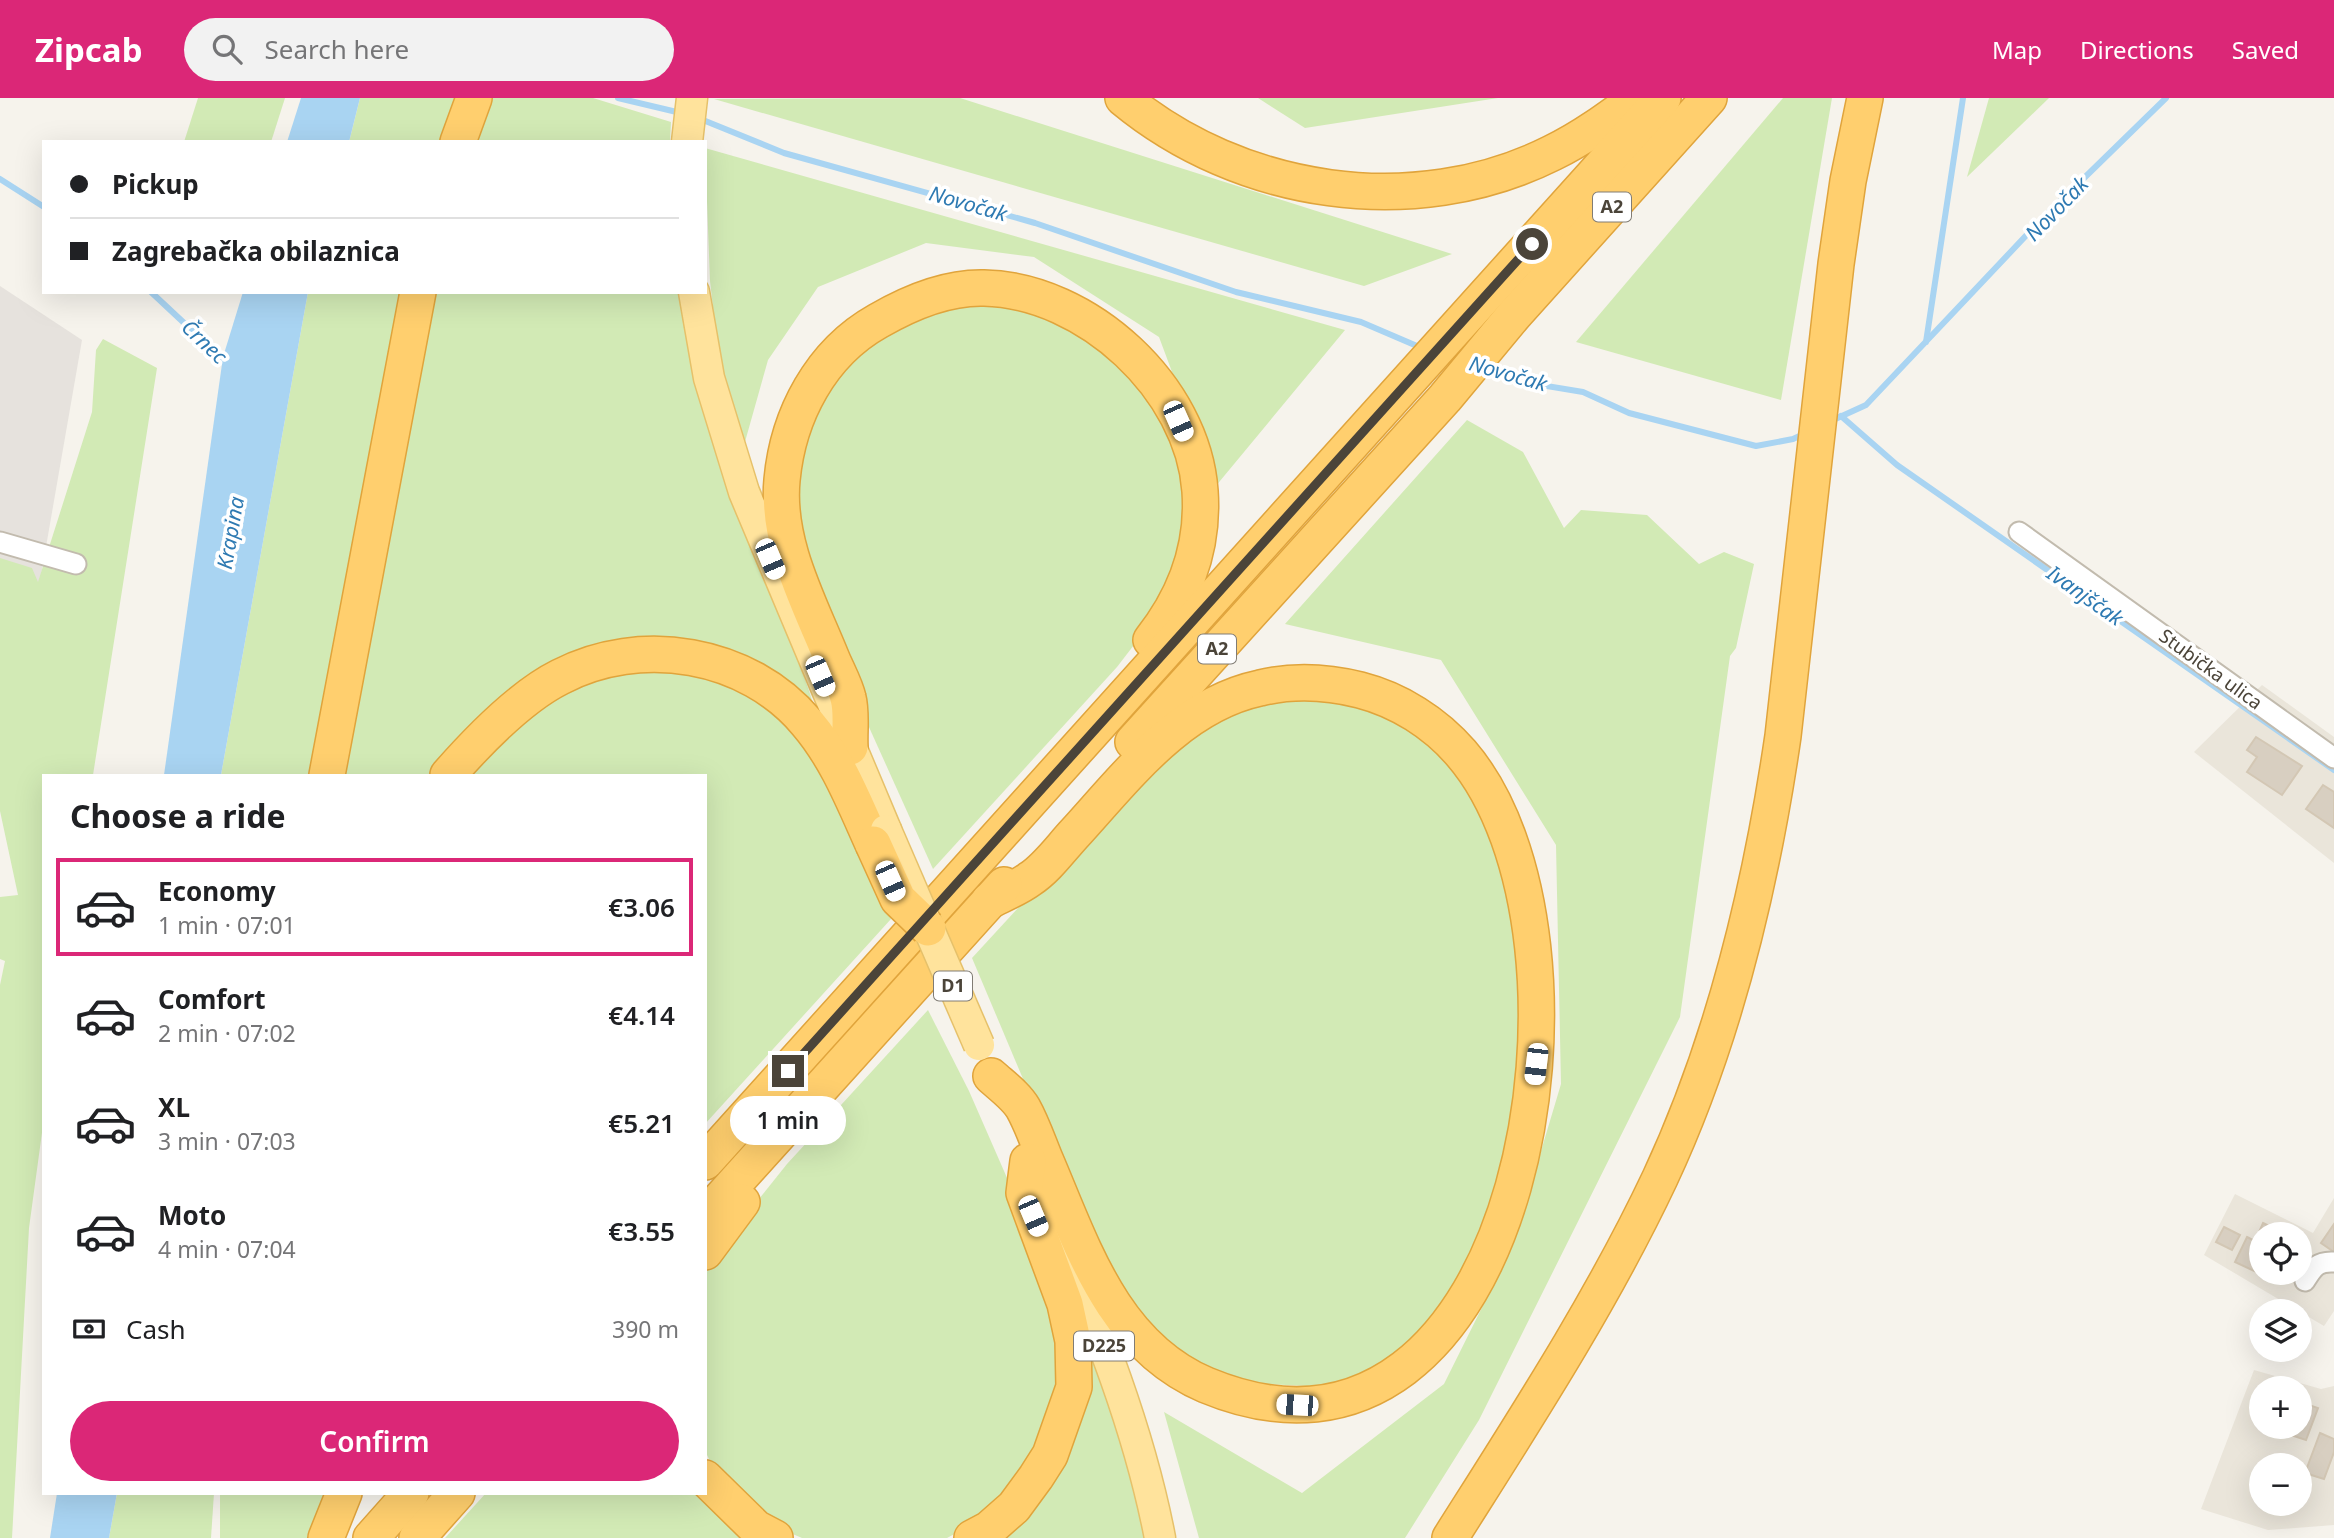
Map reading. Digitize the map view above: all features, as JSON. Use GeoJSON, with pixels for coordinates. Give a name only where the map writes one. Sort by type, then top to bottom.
{"type":"FeatureCollection","features":[{"type":"Feature","properties":{"kind":"highway"},"geometry":{"type":"LineString","coordinates":[[459,140],[474,98]]}},
{"type":"Feature","properties":{"kind":"highway"},"geometry":{"type":"LineString","coordinates":[[1122,98],[1144,116],[1184,141],[1237,166],[1289,181],[1340,189],[1387,192],[1445,187],[1496,175],[1551,154],[1598,128],[1637,98]]}},
{"type":"Feature","properties":{"kind":"highway","name":"A2"},"geometry":{"type":"LineString","coordinates":[[707,1161],[1663,98]]}},
{"type":"Feature","properties":{"kind":"highway","name":"A2"},"geometry":{"type":"LineString","coordinates":[[707,1214],[1445,398],[1514,315],[1709,98]]}},
{"type":"Feature","properties":{"kind":"highway"},"geometry":{"type":"LineString","coordinates":[[1450,1538],[1634,1231],[1661,1174],[1697,1084],[1755,899],[1783,736],[1823,372],[1848,181],[1865,98]]}},
{"type":"Feature","properties":{"kind":"highway"},"geometry":{"type":"LineString","coordinates":[[850,747],[848,699],[792,561],[783,515],[782,481],[788,443],[804,400],[829,359],[862,330],[906,304],[954,291],[984,288],[1022,293],[1088,319],[1125,348],[1163,391],[1194,456],[1200,491],[1199,536],[1182,594],[1139,654],[1058,745],[1031,800]]}},
{"type":"Feature","properties":{"kind":"highway"},"geometry":{"type":"LineString","coordinates":[[327,774],[418,294]]}},
{"type":"Feature","properties":{"kind":"highway"},"geometry":{"type":"LineString","coordinates":[[449,774],[494,729],[559,677],[596,663],[626,656],[662,654],[701,659],[740,671],[772,691],[806,721],[831,754],[880,837],[898,899],[928,928]]}},
{"type":"Feature","properties":{"kind":"highway"},"geometry":{"type":"LineString","coordinates":[[985,1060],[1022,1104],[1089,1262],[1132,1332],[1170,1365],[1205,1384],[1269,1404],[1327,1402],[1357,1393],[1410,1363],[1452,1319],[1489,1256],[1522,1154],[1536,1064],[1537,1018],[1531,934],[1520,876],[1499,816],[1481,781],[1461,753],[1432,726],[1405,708],[1377,695],[1339,685],[1299,683],[1259,688],[1226,699],[1190,718],[1154,748],[1034,877],[989,901]]}},
{"type":"Feature","properties":{"kind":"highway"},"geometry":{"type":"LineString","coordinates":[[707,1134],[799,1033],[837,1015]]}},
{"type":"Feature","properties":{"kind":"highway"},"geometry":{"type":"LineString","coordinates":[[707,1249],[735,1210],[836,1099],[848,1069],[850,1055]]}},
{"type":"Feature","properties":{"kind":"highway"},"geometry":{"type":"LineString","coordinates":[[972,1538],[989,1529],[1014,1507],[1051,1455],[1074,1387],[1073,1340],[1065,1304],[1024,1194],[1028,1161]]}},
{"type":"Feature","properties":{"kind":"highway"},"geometry":{"type":"LineString","coordinates":[[707,1480],[756,1528],[775,1538]]}},
{"type":"Feature","properties":{"kind":"highway"},"geometry":{"type":"LineString","coordinates":[[326,1538],[343,1495]]}},
{"type":"Feature","properties":{"kind":"highway"},"geometry":{"type":"LineString","coordinates":[[371,1538],[409,1495]]}},
{"type":"Feature","properties":{"kind":"highway"},"geometry":{"type":"LineString","coordinates":[[417,1538],[455,1495]]}},
{"type":"Feature","properties":{"kind":"main road"},"geometry":{"type":"LineString","coordinates":[[687,140],[692,98]]}},
{"type":"Feature","properties":{"kind":"main road"},"geometry":{"type":"LineString","coordinates":[[694,294],[709,378],[744,492],[850,747],[880,837]]}},
{"type":"Feature","properties":{"kind":"main road","name":"D1"},"geometry":{"type":"LineString","coordinates":[[928,928],[985,1060]]}},
{"type":"Feature","properties":{"kind":"main road","name":"D225"},"geometry":{"type":"LineString","coordinates":[[985,1060],[1096,1325],[1150,1486],[1160,1538]]}},
{"type":"Feature","properties":{"kind":"street","name":"Stubička ulica"},"geometry":{"type":"LineString","coordinates":[[2019,531],[2334,758]]}},
{"type":"Feature","properties":{"kind":"street"},"geometry":{"type":"LineString","coordinates":[[0,542],[76,564]]}},
{"type":"Feature","properties":{"kind":"street"},"geometry":{"type":"LineString","coordinates":[[2312,1270],[2323,1261],[2334,1262]]}},
{"type":"Feature","properties":{"kind":"shaded area"},"geometry":{"type":"Polygon","coordinates":[[[0,286],[82,340],[0,811],[0,286]]]}},
{"type":"Feature","properties":{"kind":"shaded area"},"geometry":{"type":"Polygon","coordinates":[[[2262,685],[2334,737],[2334,863],[2194,752],[2262,685]]]}},
{"type":"Feature","properties":{"kind":"shaded area"},"geometry":{"type":"Polygon","coordinates":[[[2235,1194],[2291,1222],[2249,1222],[2249,1282],[2204,1255],[2235,1194]]]}},
{"type":"Feature","properties":{"kind":"shaded area"},"geometry":{"type":"Polygon","coordinates":[[[2334,1198],[2334,1311],[2324,1326],[2312,1319],[2312,1299],[2278,1299],[2255,1285],[2312,1285],[2312,1232],[2334,1198]]]}},
{"type":"Feature","properties":{"kind":"shaded area"},"geometry":{"type":"Polygon","coordinates":[[[2254,1370],[2275,1376],[2252,1376],[2254,1370]]]}},
{"type":"Feature","properties":{"kind":"shaded area"},"geometry":{"type":"Polygon","coordinates":[[[2249,1383],[2249,1439],[2312,1439],[2312,1386],[2321,1389],[2334,1386],[2334,1525],[2268,1530],[2201,1509],[2249,1383]]]}},
{"type":"Feature","properties":{"kind":"green space"},"geometry":{"type":"Polygon","coordinates":[[[198,98],[285,98],[272,140],[185,140],[198,98]]]}},
{"type":"Feature","properties":{"kind":"green space"},"geometry":{"type":"Polygon","coordinates":[[[360,98],[459,98],[444,140],[350,140],[360,98]]]}},
{"type":"Feature","properties":{"kind":"green space"},"geometry":{"type":"Polygon","coordinates":[[[490,98],[593,98],[671,122],[670,140],[476,140],[490,98]]]}},
{"type":"Feature","properties":{"kind":"green space"},"geometry":{"type":"Polygon","coordinates":[[[960,98],[1452,254],[1364,286],[714,99],[960,98]]]}},
{"type":"Feature","properties":{"kind":"green space"},"geometry":{"type":"Polygon","coordinates":[[[1258,98],[1498,98],[1305,128],[1258,98]]]}},
{"type":"Feature","properties":{"kind":"green space"},"geometry":{"type":"Polygon","coordinates":[[[1783,98],[1832,98],[1781,400],[1576,342],[1783,98]]]}},
{"type":"Feature","properties":{"kind":"green space"},"geometry":{"type":"Polygon","coordinates":[[[1989,98],[2049,98],[1967,177],[1989,98]]]}},
{"type":"Feature","properties":{"kind":"green space"},"geometry":{"type":"Polygon","coordinates":[[[707,149],[1345,330],[1215,487],[1159,337],[1034,257],[926,243],[818,287],[768,360],[741,456],[722,387],[710,281],[707,149]]]}},
{"type":"Feature","properties":{"kind":"green space"},"geometry":{"type":"Polygon","coordinates":[[[308,294],[403,294],[314,774],[221,774],[308,294]]]}},
{"type":"Feature","properties":{"kind":"green space"},"geometry":{"type":"Polygon","coordinates":[[[432,294],[681,294],[695,374],[710,434],[794,648],[816,713],[610,646],[433,774],[338,774],[432,294]]]}},
{"type":"Feature","properties":{"kind":"green space"},"geometry":{"type":"Polygon","coordinates":[[[993,303],[1035,311],[1080,332],[1120,362],[1150,397],[1170,433],[1181,466],[1187,509],[1185,550],[1154,619],[1117,667],[933,869],[850,685],[811,586],[795,493],[814,407],[863,343],[944,305],[993,303]]]}},
{"type":"Feature","properties":{"kind":"green space"},"geometry":{"type":"Polygon","coordinates":[[[103,339],[157,368],[93,774],[42,774],[42,1133],[29,1228],[12,1538],[0,1538],[0,985],[5,961],[0,959],[0,897],[18,895],[0,811],[0,558],[32,568],[38,582],[92,412],[96,350],[103,339]]]}},
{"type":"Feature","properties":{"kind":"green space"},"geometry":{"type":"Polygon","coordinates":[[[1467,420],[1523,452],[1564,528],[1581,510],[1647,515],[1699,564],[1724,552],[1754,564],[1736,648],[1730,656],[1680,1017],[1479,1420],[1405,1538],[1199,1538],[1164,1412],[1302,1493],[1444,1384],[1513,1245],[1561,1084],[1556,845],[1441,660],[1285,624],[1467,420]]]}},
{"type":"Feature","properties":{"kind":"green space"},"geometry":{"type":"Polygon","coordinates":[[[663,666],[753,691],[821,760],[855,828],[891,919],[707,1122],[707,774],[466,774],[511,728],[582,682],[663,666]]]}},
{"type":"Feature","properties":{"kind":"green space"},"geometry":{"type":"Polygon","coordinates":[[[1276,698],[1368,704],[1415,730],[1455,767],[1484,818],[1504,879],[1521,974],[1522,1072],[1484,1240],[1420,1336],[1379,1367],[1329,1387],[1240,1383],[1158,1341],[1097,1254],[972,958],[1160,754],[1196,729],[1276,698]]]}},
{"type":"Feature","properties":{"kind":"green space"},"geometry":{"type":"Polygon","coordinates":[[[928,1010],[969,1091],[1050,1281],[1062,1385],[1032,1465],[979,1521],[947,1538],[802,1538],[774,1526],[716,1473],[707,1455],[707,1272],[723,1244],[787,1164],[928,1010]]]}},
{"type":"Feature","properties":{"kind":"green space"},"geometry":{"type":"Polygon","coordinates":[[[1091,1354],[1125,1446],[1147,1538],[990,1538],[1091,1354]]]}},
{"type":"Feature","properties":{"kind":"green space"},"geometry":{"type":"Polygon","coordinates":[[[117,1495],[214,1495],[211,1538],[109,1538],[117,1495]]]}},
{"type":"Feature","properties":{"kind":"green space"},"geometry":{"type":"Polygon","coordinates":[[[220,1495],[328,1495],[311,1538],[220,1538],[220,1495]]]}},
{"type":"Feature","properties":{"kind":"green space"},"geometry":{"type":"Polygon","coordinates":[[[484,1495],[706,1495],[752,1538],[445,1538],[484,1495]]]}},
{"type":"Feature","properties":{"kind":"water"},"geometry":{"type":"Polygon","coordinates":[[[301,98],[360,98],[350,140],[288,140],[301,98]]]}},
{"type":"Feature","properties":{"kind":"water","name":"Krapina"},"geometry":{"type":"Polygon","coordinates":[[[242,294],[308,294],[221,774],[164,774],[223,357],[242,294]]]}},
{"type":"Feature","properties":{"kind":"water"},"geometry":{"type":"Polygon","coordinates":[[[57,1495],[117,1495],[109,1538],[50,1538],[57,1495]]]}},
{"type":"Feature","properties":{"kind":"building"},"geometry":{"type":"Polygon","coordinates":[[[2256,737],[2302,766],[2282,795],[2247,772],[2257,757],[2247,750],[2256,737]]]}},
{"type":"Feature","properties":{"kind":"building"},"geometry":{"type":"Polygon","coordinates":[[[2323,785],[2334,792],[2334,828],[2306,809],[2323,785]]]}},
{"type":"Feature","properties":{"kind":"building"},"geometry":{"type":"Polygon","coordinates":[[[2334,1224],[2334,1252],[2321,1243],[2334,1224]]]}},
{"type":"Feature","properties":{"kind":"building"},"geometry":{"type":"Polygon","coordinates":[[[2224,1227],[2240,1235],[2232,1250],[2216,1242],[2224,1227]]]}},
{"type":"Feature","properties":{"kind":"building"},"geometry":{"type":"Polygon","coordinates":[[[2247,1237],[2249,1238],[2249,1269],[2235,1262],[2247,1237]]]}},
{"type":"Feature","properties":{"kind":"building"},"geometry":{"type":"Polygon","coordinates":[[[2312,1406],[2318,1408],[2312,1424],[2312,1406]]]}},
{"type":"Feature","properties":{"kind":"building"},"geometry":{"type":"Polygon","coordinates":[[[2320,1433],[2334,1439],[2334,1452],[2324,1479],[2312,1475],[2312,1454],[2320,1433]]]}},
{"type":"Feature","properties":{"kind":"waterway","name":"Novočak"},"geometry":{"type":"LineString","coordinates":[[618,98],[681,113]]}},
{"type":"Feature","properties":{"kind":"waterway"},"geometry":{"type":"LineString","coordinates":[[1926,342],[1963,98]]}},
{"type":"Feature","properties":{"kind":"waterway","name":"Novočak"},"geometry":{"type":"LineString","coordinates":[[1831,421],[1866,405],[2038,223],[2166,98]]}},
{"type":"Feature","properties":{"kind":"waterway","name":"Novočak"},"geometry":{"type":"LineString","coordinates":[[698,118],[784,153],[1035,223],[1236,292],[1361,322],[1424,349]]}},
{"type":"Feature","properties":{"kind":"waterway","name":"Črnec"},"geometry":{"type":"LineString","coordinates":[[0,179],[42,206]]}},
{"type":"Feature","properties":{"kind":"waterway","name":"Črnec"},"geometry":{"type":"LineString","coordinates":[[153,294],[229,365]]}},
{"type":"Feature","properties":{"kind":"waterway","name":"Novočak"},"geometry":{"type":"LineString","coordinates":[[1484,369],[1522,382],[1583,392],[1629,413],[1756,446],[1793,439],[1806,433]]}},
{"type":"Feature","properties":{"kind":"waterway","name":"Ivanjščak"},"geometry":{"type":"LineString","coordinates":[[1841,416],[1897,465],[2334,770]]}},
{"type":"Feature","properties":{"kind":"route"},"geometry":{"type":"LineString","coordinates":[[788,1071],[1532,244]]}}]}
